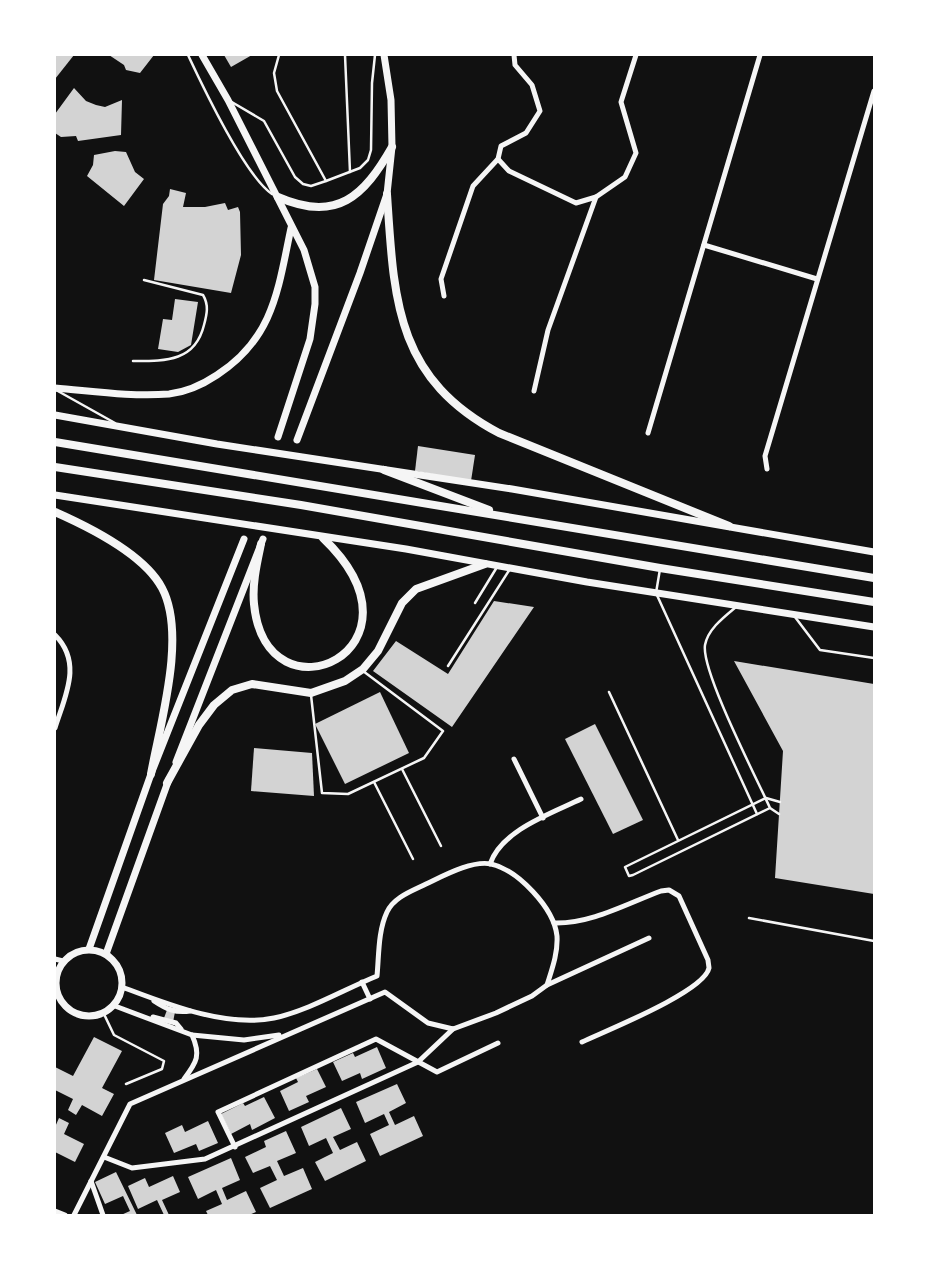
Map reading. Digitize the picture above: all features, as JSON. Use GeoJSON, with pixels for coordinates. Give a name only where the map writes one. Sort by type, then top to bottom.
{"type":"FeatureCollection","features":[{"type":"Feature","properties":{"kind":"main road"},"geometry":{"type":"LineString","coordinates":[[278,197],[305,206],[325,206],[344,202],[359,193],[376,176],[392,147]]}},
{"type":"Feature","properties":{"kind":"main road"},"geometry":{"type":"LineString","coordinates":[[387,194],[396,300],[402,324],[419,361],[445,395],[471,417],[499,433],[728,526]]}},
{"type":"Feature","properties":{"kind":"main road"},"geometry":{"type":"LineString","coordinates":[[55,442],[296,480],[874,578]]}},
{"type":"Feature","properties":{"kind":"main road"},"geometry":{"type":"LineString","coordinates":[[55,467],[301,505],[660,568],[874,602]]}},
{"type":"Feature","properties":{"kind":"main road"},"geometry":{"type":"LineString","coordinates":[[384,470],[504,516]]}},
{"type":"Feature","properties":{"kind":"main road"},"geometry":{"type":"LineString","coordinates":[[55,512],[113,542],[130,555],[153,576],[166,598],[173,636],[168,679],[151,774]]}},
{"type":"Feature","properties":{"kind":"main road"},"geometry":{"type":"LineString","coordinates":[[262,541],[254,586],[254,604],[258,626],[264,639],[278,658],[287,664],[311,668],[333,661],[352,648],[362,628],[364,612],[360,591],[352,572],[338,552],[323,538]]}},
{"type":"Feature","properties":{"kind":"main road"},"geometry":{"type":"LineString","coordinates":[[167,783],[199,725],[214,705],[232,690],[252,684],[311,693],[345,681],[362,670],[378,651],[402,603],[409,595],[426,584],[485,564]]}},
{"type":"Feature","properties":{"kind":"street"},"geometry":{"type":"LineString","coordinates":[[202,55],[228,100],[278,197],[291,228],[304,250],[315,287],[316,304],[310,339],[278,437]]}},
{"type":"Feature","properties":{"kind":"street"},"geometry":{"type":"LineString","coordinates":[[297,440],[360,273],[387,194],[392,147],[391,100],[384,55]]}},
{"type":"Feature","properties":{"kind":"street"},"geometry":{"type":"LineString","coordinates":[[444,296],[441,279],[473,186],[498,159],[501,146],[526,133],[540,111],[532,85],[515,65],[514,55]]}},
{"type":"Feature","properties":{"kind":"street"},"geometry":{"type":"LineString","coordinates":[[498,159],[509,171],[576,203],[596,197],[625,177],[636,153],[621,102],[636,55]]}},
{"type":"Feature","properties":{"kind":"street"},"geometry":{"type":"LineString","coordinates":[[648,433],[760,55]]}},
{"type":"Feature","properties":{"kind":"street"},"geometry":{"type":"LineString","coordinates":[[767,470],[765,456],[874,91]]}},
{"type":"Feature","properties":{"kind":"street"},"geometry":{"type":"LineString","coordinates":[[534,391],[548,330],[596,197]]}},
{"type":"Feature","properties":{"kind":"street"},"geometry":{"type":"LineString","coordinates":[[55,389],[169,394],[191,389],[223,371],[243,356],[255,342],[266,323],[279,282],[291,228]]}},
{"type":"Feature","properties":{"kind":"street"},"geometry":{"type":"LineString","coordinates":[[704,246],[817,279]]}},
{"type":"Feature","properties":{"kind":"street"},"geometry":{"type":"LineString","coordinates":[[55,415],[728,526],[805,542],[874,552]]}},
{"type":"Feature","properties":{"kind":"street"},"geometry":{"type":"LineString","coordinates":[[55,495],[323,538],[406,549],[656,593],[874,627]]}},
{"type":"Feature","properties":{"kind":"street"},"geometry":{"type":"LineString","coordinates":[[89,949],[151,774],[244,539]]}},
{"type":"Feature","properties":{"kind":"street"},"geometry":{"type":"LineString","coordinates":[[106,954],[167,783],[262,541]]}},
{"type":"Feature","properties":{"kind":"street"},"geometry":{"type":"LineString","coordinates":[[55,635],[65,649],[72,671],[55,728]]}},
{"type":"Feature","properties":{"kind":"street"},"geometry":{"type":"LineString","coordinates":[[514,759],[543,818]]}},
{"type":"Feature","properties":{"kind":"street"},"geometry":{"type":"LineString","coordinates":[[490,864],[494,851],[506,838],[581,799]]}},
{"type":"Feature","properties":{"kind":"street"},"geometry":{"type":"LineString","coordinates":[[122,987],[149,998],[213,1016],[251,1021],[275,1018],[377,976],[381,932],[387,912],[394,902],[407,893],[462,867],[490,864],[529,887],[544,905],[554,923],[557,939],[555,958],[548,985]]}},
{"type":"Feature","properties":{"kind":"street"},"geometry":{"type":"LineString","coordinates":[[554,923],[572,924],[586,921],[661,891],[669,890],[679,896],[708,960],[709,968],[705,975],[667,1003],[582,1042]]}},
{"type":"Feature","properties":{"kind":"street"},"geometry":{"type":"LineString","coordinates":[[104,1156],[132,1168],[205,1159],[418,1062],[452,1029],[496,1013],[532,996],[548,985],[649,938]]}},
{"type":"Feature","properties":{"kind":"street"},"geometry":{"type":"LineString","coordinates":[[89,949],[106,954],[117,965],[122,976],[122,987],[115,1006],[103,1012],[87,1016],[67,1008],[58,995],[55,980],[63,962],[70,955],[89,949]]}},
{"type":"Feature","properties":{"kind":"street"},"geometry":{"type":"LineString","coordinates":[[55,959],[63,962]]}},
{"type":"Feature","properties":{"kind":"street"},"geometry":{"type":"LineString","coordinates":[[362,982],[370,999]]}},
{"type":"Feature","properties":{"kind":"street"},"geometry":{"type":"LineString","coordinates":[[74,1215],[130,1104],[286,1034],[386,992],[428,1023],[452,1029]]}},
{"type":"Feature","properties":{"kind":"street"},"geometry":{"type":"LineString","coordinates":[[115,1006],[192,1035],[244,1040],[286,1034]]}},
{"type":"Feature","properties":{"kind":"street"},"geometry":{"type":"LineString","coordinates":[[182,1081],[194,1067],[198,1049],[192,1035]]}},
{"type":"Feature","properties":{"kind":"street"},"geometry":{"type":"LineString","coordinates":[[235,1146],[218,1112],[376,1040],[437,1072],[498,1043]]}},
{"type":"Feature","properties":{"kind":"street"},"geometry":{"type":"LineString","coordinates":[[91,1181],[103,1215]]}},
{"type":"Feature","properties":{"kind":"street"},"geometry":{"type":"LineString","coordinates":[[55,1211],[64,1215]]}},
{"type":"Feature","properties":{"kind":"lane"},"geometry":{"type":"LineString","coordinates":[[188,55],[248,167],[263,188],[278,197]]}},
{"type":"Feature","properties":{"kind":"lane"},"geometry":{"type":"LineString","coordinates":[[279,55],[274,73],[277,91],[326,181]]}},
{"type":"Feature","properties":{"kind":"lane"},"geometry":{"type":"LineString","coordinates":[[345,55],[350,172]]}},
{"type":"Feature","properties":{"kind":"lane"},"geometry":{"type":"LineString","coordinates":[[228,100],[264,121],[295,178],[303,184],[312,186],[350,172],[368,160],[371,150],[374,55]]}},
{"type":"Feature","properties":{"kind":"lane"},"geometry":{"type":"LineString","coordinates":[[133,361],[158,361],[183,356],[195,348],[202,333],[207,312],[207,302],[203,295],[144,280]]}},
{"type":"Feature","properties":{"kind":"lane"},"geometry":{"type":"LineString","coordinates":[[55,389],[125,428]]}},
{"type":"Feature","properties":{"kind":"lane"},"geometry":{"type":"LineString","coordinates":[[475,604],[498,566]]}},
{"type":"Feature","properties":{"kind":"lane"},"geometry":{"type":"LineString","coordinates":[[448,666],[511,568]]}},
{"type":"Feature","properties":{"kind":"lane"},"geometry":{"type":"LineString","coordinates":[[660,568],[656,593],[757,814]]}},
{"type":"Feature","properties":{"kind":"lane"},"geometry":{"type":"LineString","coordinates":[[739,605],[710,632],[705,645],[705,659],[719,698],[770,808],[779,814]]}},
{"type":"Feature","properties":{"kind":"lane"},"geometry":{"type":"LineString","coordinates":[[793,614],[820,650],[874,658]]}},
{"type":"Feature","properties":{"kind":"lane"},"geometry":{"type":"LineString","coordinates":[[311,693],[322,793],[348,794],[424,758],[443,731],[362,670]]}},
{"type":"Feature","properties":{"kind":"lane"},"geometry":{"type":"LineString","coordinates":[[609,692],[678,840]]}},
{"type":"Feature","properties":{"kind":"lane"},"geometry":{"type":"LineString","coordinates":[[402,769],[440,846]]}},
{"type":"Feature","properties":{"kind":"lane"},"geometry":{"type":"LineString","coordinates":[[374,782],[413,859]]}},
{"type":"Feature","properties":{"kind":"lane"},"geometry":{"type":"LineString","coordinates":[[770,808],[629,876],[625,867],[766,798],[780,802]]}},
{"type":"Feature","properties":{"kind":"lane"},"geometry":{"type":"LineString","coordinates":[[750,918],[874,941]]}},
{"type":"Feature","properties":{"kind":"lane"},"geometry":{"type":"LineString","coordinates":[[103,1012],[114,1035],[164,1061],[162,1068],[126,1084]]}},
{"type":"Feature","properties":{"kind":"building"},"geometry":{"type":"Polygon","coordinates":[[[55,55],[74,55],[55,79],[55,55]]]}},
{"type":"Feature","properties":{"kind":"building"},"geometry":{"type":"Polygon","coordinates":[[[109,55],[154,55],[140,73],[126,70],[124,65],[109,55]]]}},
{"type":"Feature","properties":{"kind":"building"},"geometry":{"type":"Polygon","coordinates":[[[224,55],[252,55],[231,67],[224,55]]]}},
{"type":"Feature","properties":{"kind":"building"},"geometry":{"type":"Polygon","coordinates":[[[74,88],[86,101],[96,105],[105,107],[122,100],[121,135],[78,141],[76,136],[61,137],[55,133],[55,114],[74,88]]]}},
{"type":"Feature","properties":{"kind":"building"},"geometry":{"type":"Polygon","coordinates":[[[115,151],[126,152],[135,172],[144,179],[124,206],[87,176],[93,165],[94,155],[115,151]]]}},
{"type":"Feature","properties":{"kind":"building"},"geometry":{"type":"Polygon","coordinates":[[[170,189],[186,193],[183,207],[205,207],[225,203],[228,210],[238,207],[240,212],[241,255],[231,293],[154,280],[163,204],[169,196],[170,189]]]}},
{"type":"Feature","properties":{"kind":"building"},"geometry":{"type":"Polygon","coordinates":[[[175,299],[198,302],[191,345],[178,352],[158,349],[163,319],[172,320],[175,299]]]}},
{"type":"Feature","properties":{"kind":"building"},"geometry":{"type":"Polygon","coordinates":[[[418,446],[475,455],[471,481],[415,471],[418,446]]]}},
{"type":"Feature","properties":{"kind":"building"},"geometry":{"type":"Polygon","coordinates":[[[494,601],[534,607],[452,727],[373,671],[396,641],[448,674],[494,601]]]}},
{"type":"Feature","properties":{"kind":"building"},"geometry":{"type":"Polygon","coordinates":[[[734,661],[874,684],[874,894],[775,878],[783,751],[734,661]]]}},
{"type":"Feature","properties":{"kind":"building"},"geometry":{"type":"Polygon","coordinates":[[[380,692],[409,753],[345,784],[315,724],[380,692]]]}},
{"type":"Feature","properties":{"kind":"building"},"geometry":{"type":"Polygon","coordinates":[[[595,724],[643,820],[613,834],[565,739],[595,724]]]}},
{"type":"Feature","properties":{"kind":"building"},"geometry":{"type":"Polygon","coordinates":[[[254,748],[312,753],[314,796],[251,791],[254,748]]]}},
{"type":"Feature","properties":{"kind":"building"},"geometry":{"type":"Polygon","coordinates":[[[167,1010],[175,1012],[173,1022],[164,1018],[167,1010]]]}},
{"type":"Feature","properties":{"kind":"building"},"geometry":{"type":"Polygon","coordinates":[[[94,1037],[122,1051],[102,1088],[114,1094],[102,1116],[82,1105],[76,1115],[68,1110],[73,1099],[55,1090],[55,1067],[73,1076],[94,1037]]]}},
{"type":"Feature","properties":{"kind":"building"},"geometry":{"type":"Polygon","coordinates":[[[377,1047],[386,1068],[362,1079],[360,1073],[342,1081],[333,1062],[353,1053],[355,1057],[377,1047]]]}},
{"type":"Feature","properties":{"kind":"building"},"geometry":{"type":"Polygon","coordinates":[[[317,1069],[326,1087],[306,1096],[309,1102],[289,1111],[280,1091],[298,1082],[296,1078],[317,1069]]]}},
{"type":"Feature","properties":{"kind":"building"},"geometry":{"type":"Polygon","coordinates":[[[397,1084],[406,1103],[389,1112],[395,1125],[414,1116],[423,1136],[380,1156],[370,1134],[389,1125],[384,1114],[365,1123],[356,1102],[397,1084]]]}},
{"type":"Feature","properties":{"kind":"building"},"geometry":{"type":"Polygon","coordinates":[[[264,1097],[275,1118],[252,1130],[250,1124],[231,1134],[221,1114],[243,1103],[245,1106],[264,1097]]]}},
{"type":"Feature","properties":{"kind":"building"},"geometry":{"type":"Polygon","coordinates":[[[341,1108],[351,1129],[333,1137],[340,1150],[357,1142],[366,1161],[325,1181],[315,1162],[333,1153],[326,1138],[309,1146],[301,1127],[341,1108]]]}},
{"type":"Feature","properties":{"kind":"building"},"geometry":{"type":"Polygon","coordinates":[[[59,1118],[69,1123],[64,1134],[84,1144],[75,1162],[55,1152],[55,1127],[59,1118]]]}},
{"type":"Feature","properties":{"kind":"building"},"geometry":{"type":"Polygon","coordinates":[[[208,1121],[218,1143],[199,1151],[196,1144],[174,1153],[165,1133],[182,1125],[185,1132],[208,1121]]]}},
{"type":"Feature","properties":{"kind":"building"},"geometry":{"type":"Polygon","coordinates":[[[286,1131],[296,1153],[277,1161],[284,1176],[303,1168],[312,1189],[270,1208],[260,1188],[277,1180],[270,1166],[253,1173],[245,1157],[266,1147],[264,1141],[286,1131]]]}},
{"type":"Feature","properties":{"kind":"building"},"geometry":{"type":"Polygon","coordinates":[[[231,1158],[240,1180],[222,1188],[227,1200],[246,1191],[256,1212],[249,1215],[208,1215],[206,1211],[222,1204],[216,1190],[198,1199],[188,1177],[231,1158]]]}},
{"type":"Feature","properties":{"kind":"building"},"geometry":{"type":"Polygon","coordinates":[[[116,1172],[137,1215],[121,1215],[130,1211],[123,1196],[105,1204],[95,1182],[116,1172]]]}},
{"type":"Feature","properties":{"kind":"building"},"geometry":{"type":"Polygon","coordinates":[[[173,1176],[180,1192],[162,1200],[169,1215],[164,1215],[157,1200],[138,1209],[128,1186],[145,1178],[149,1187],[173,1176]]]}}]}
